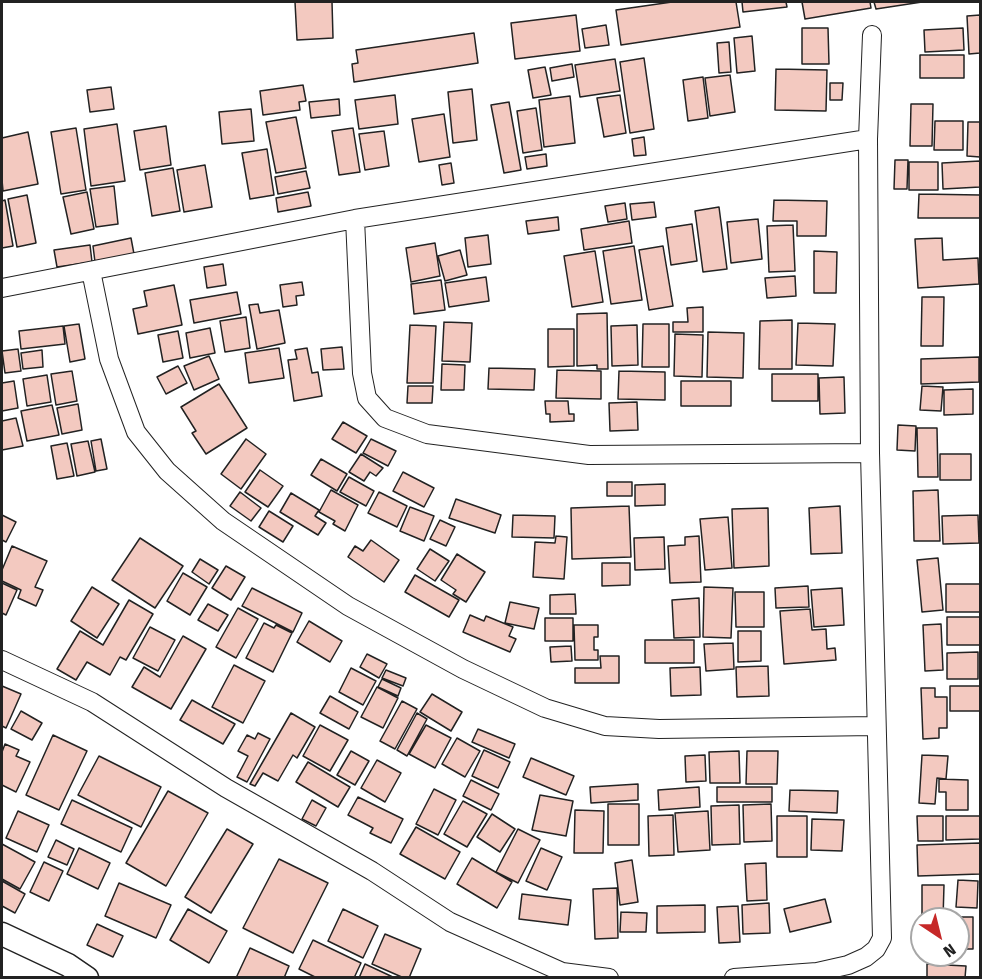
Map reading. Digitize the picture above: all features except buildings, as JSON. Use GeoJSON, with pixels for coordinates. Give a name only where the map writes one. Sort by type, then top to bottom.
{"type":"FeatureCollection","features":[{"type":"Feature","properties":{"kind":"street"},"geometry":{"type":"LineString","coordinates":[[734,978],[817,972],[848,965],[866,957],[876,949],[882,938],[870,453],[868,139],[872,36]]}},
{"type":"Feature","properties":{"kind":"street"},"geometry":{"type":"LineString","coordinates":[[2,288],[356,219],[868,139]]}},
{"type":"Feature","properties":{"kind":"street"},"geometry":{"type":"LineString","coordinates":[[356,219],[362,373],[367,398],[385,418],[427,434],[589,455],[870,453]]}},
{"type":"Feature","properties":{"kind":"street"},"geometry":{"type":"LineString","coordinates":[[91,271],[109,359],[136,432],[167,471],[223,521],[348,606],[463,669],[544,708],[605,726],[659,729],[875,726]]}},
{"type":"Feature","properties":{"kind":"street"},"geometry":{"type":"LineString","coordinates":[[2,660],[92,702],[226,788],[372,871],[450,922],[562,972],[609,978]]}},
{"type":"Feature","properties":{"kind":"street"},"geometry":{"type":"LineString","coordinates":[[2,934],[68,965],[87,978]]}}]}
